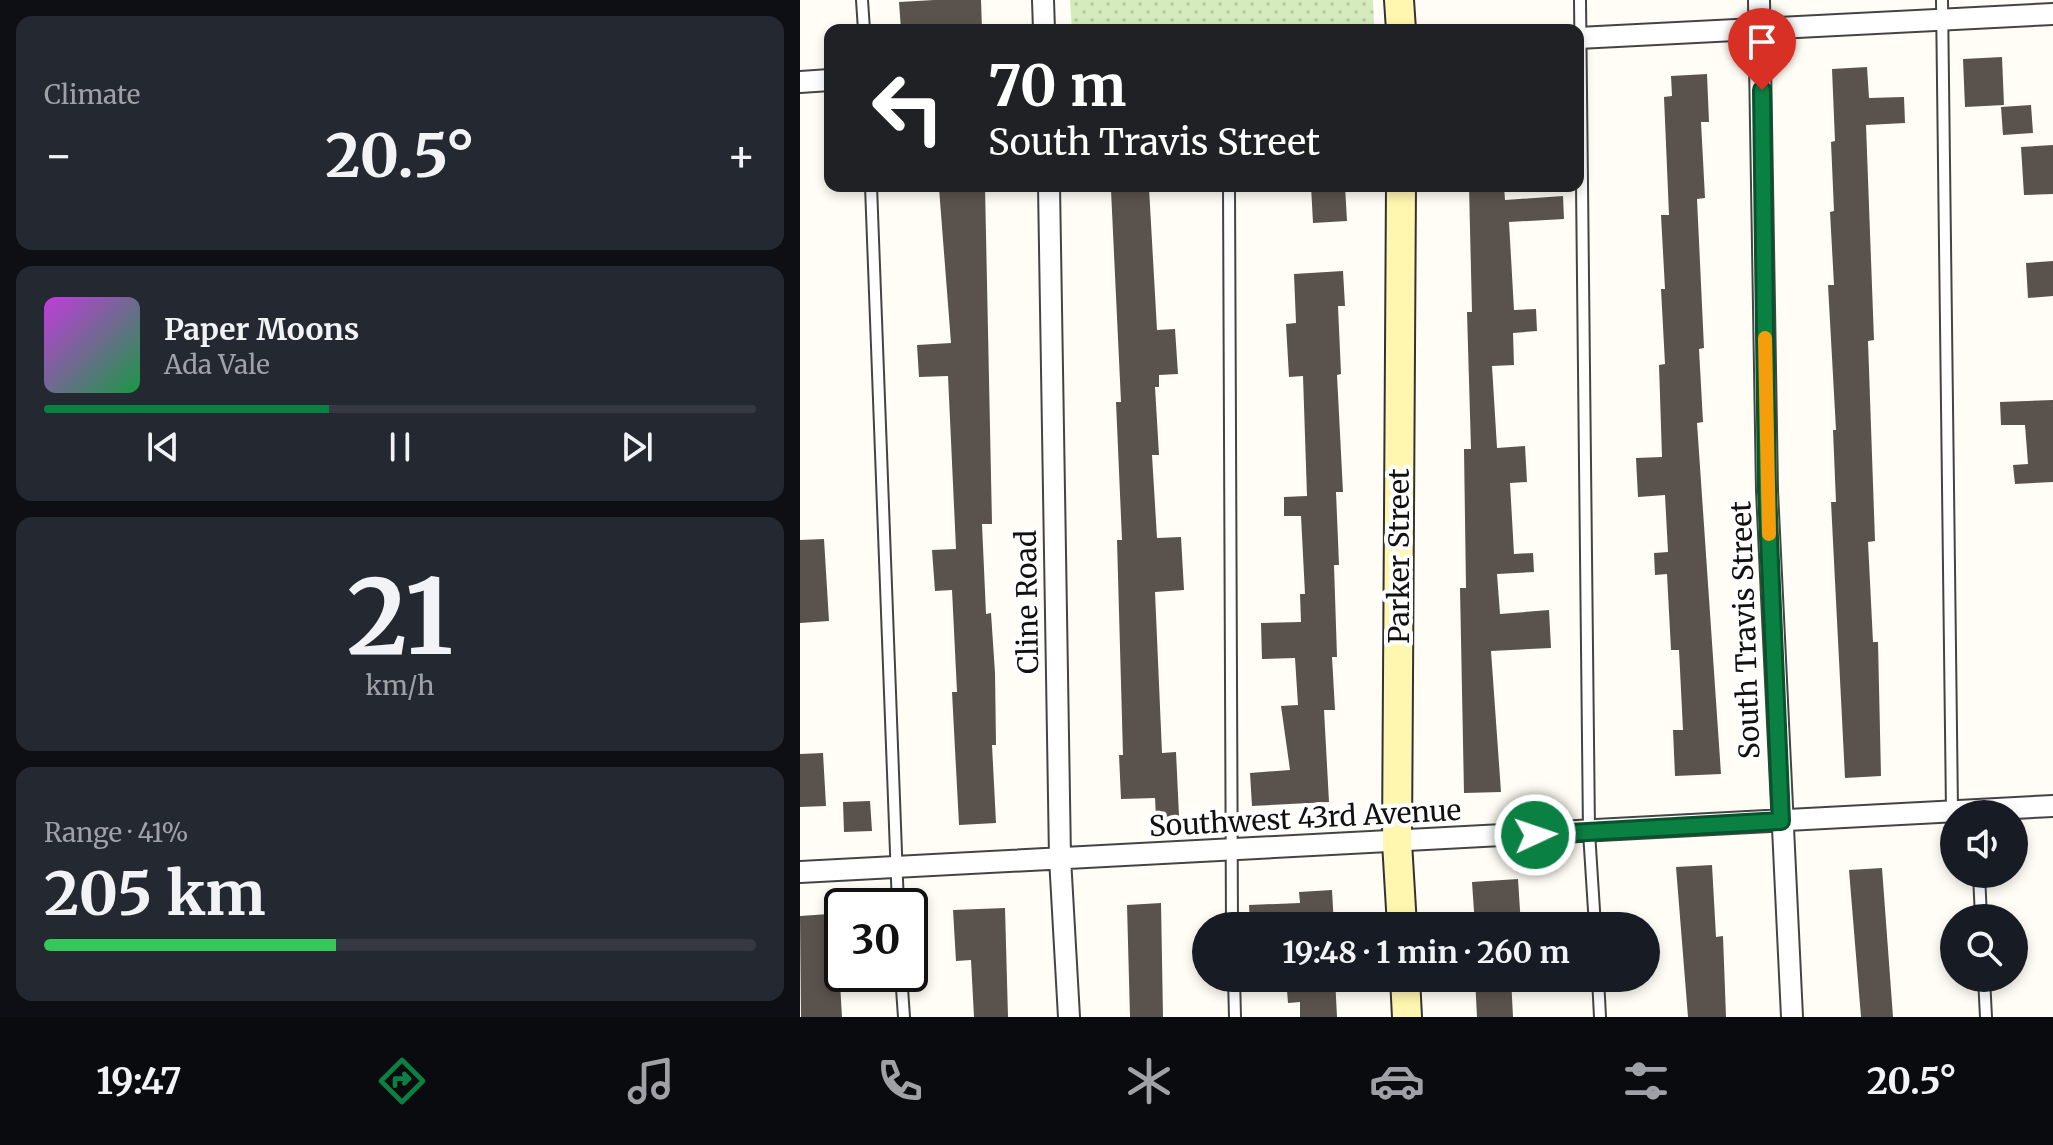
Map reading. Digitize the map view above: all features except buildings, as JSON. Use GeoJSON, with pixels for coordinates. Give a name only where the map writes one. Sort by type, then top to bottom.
{"type":"FeatureCollection","features":[{"type":"Feature","properties":{"kind":"main road"},"geometry":{"type":"LineString","coordinates":[[1399,0],[1401,24]]}},
{"type":"Feature","properties":{"kind":"main road","name":"Parker Street"},"geometry":{"type":"LineString","coordinates":[[1401,192],[1397,842],[1401,912]]}},
{"type":"Feature","properties":{"kind":"main road"},"geometry":{"type":"LineString","coordinates":[[1406,992],[1407,1017]]}},
{"type":"Feature","properties":{"kind":"street"},"geometry":{"type":"LineString","coordinates":[[1043,0],[1044,24]]}},
{"type":"Feature","properties":{"kind":"street","name":"South Travis Street"},"geometry":{"type":"LineString","coordinates":[[1759,0],[1767,491],[1792,1017]]}},
{"type":"Feature","properties":{"kind":"street"},"geometry":{"type":"LineString","coordinates":[[1584,38],[1761,28],[1942,10],[2053,14]]}},
{"type":"Feature","properties":{"kind":"street"},"geometry":{"type":"LineString","coordinates":[[800,82],[824,80]]}},
{"type":"Feature","properties":{"kind":"street","name":"Cline Road"},"geometry":{"type":"LineString","coordinates":[[1049,192],[1060,858],[1069,1017]]}},
{"type":"Feature","properties":{"kind":"street","name":"Southwest 43rd Avenue"},"geometry":{"type":"LineString","coordinates":[[2028,808],[2053,806]]}},
{"type":"Feature","properties":{"kind":"street","name":"Southwest 43rd Avenue"},"geometry":{"type":"LineString","coordinates":[[800,872],[1940,812]]}},
{"type":"Feature","properties":{"kind":"lane"},"geometry":{"type":"LineString","coordinates":[[862,0],[864,24]]}},
{"type":"Feature","properties":{"kind":"lane"},"geometry":{"type":"LineString","coordinates":[[1580,0],[1580,24]]}},
{"type":"Feature","properties":{"kind":"lane"},"geometry":{"type":"LineString","coordinates":[[1942,10],[1952,800]]}},
{"type":"Feature","properties":{"kind":"lane"},"geometry":{"type":"LineString","coordinates":[[871,192],[897,888]]}},
{"type":"Feature","properties":{"kind":"lane"},"geometry":{"type":"LineString","coordinates":[[1229,192],[1231,912]]}},
{"type":"Feature","properties":{"kind":"lane"},"geometry":{"type":"LineString","coordinates":[[1582,192],[1589,832],[1594,912]]}},
{"type":"Feature","properties":{"kind":"lane"},"geometry":{"type":"LineString","coordinates":[[902,992],[904,1017]]}},
{"type":"Feature","properties":{"kind":"lane"},"geometry":{"type":"LineString","coordinates":[[1234,992],[1235,1017]]}},
{"type":"Feature","properties":{"kind":"lane"},"geometry":{"type":"LineString","coordinates":[[1599,992],[1600,1017]]}},
{"type":"Feature","properties":{"kind":"lane"},"geometry":{"type":"LineString","coordinates":[[1985,992],[1986,1017]]}},
{"type":"Feature","properties":{"kind":"green space"},"geometry":{"type":"Polygon","coordinates":[[[1070,0],[1373,0],[1374,24],[1072,24],[1070,0]]]}},
{"type":"Feature","properties":{"kind":"slow traffic"},"geometry":{"type":"LineString","coordinates":[[1765,338],[1769,534]]}},
{"type":"Feature","properties":{"kind":"route"},"geometry":{"type":"LineString","coordinates":[[1535,835],[1781,821],[1767,491],[1762,90]]}}]}
